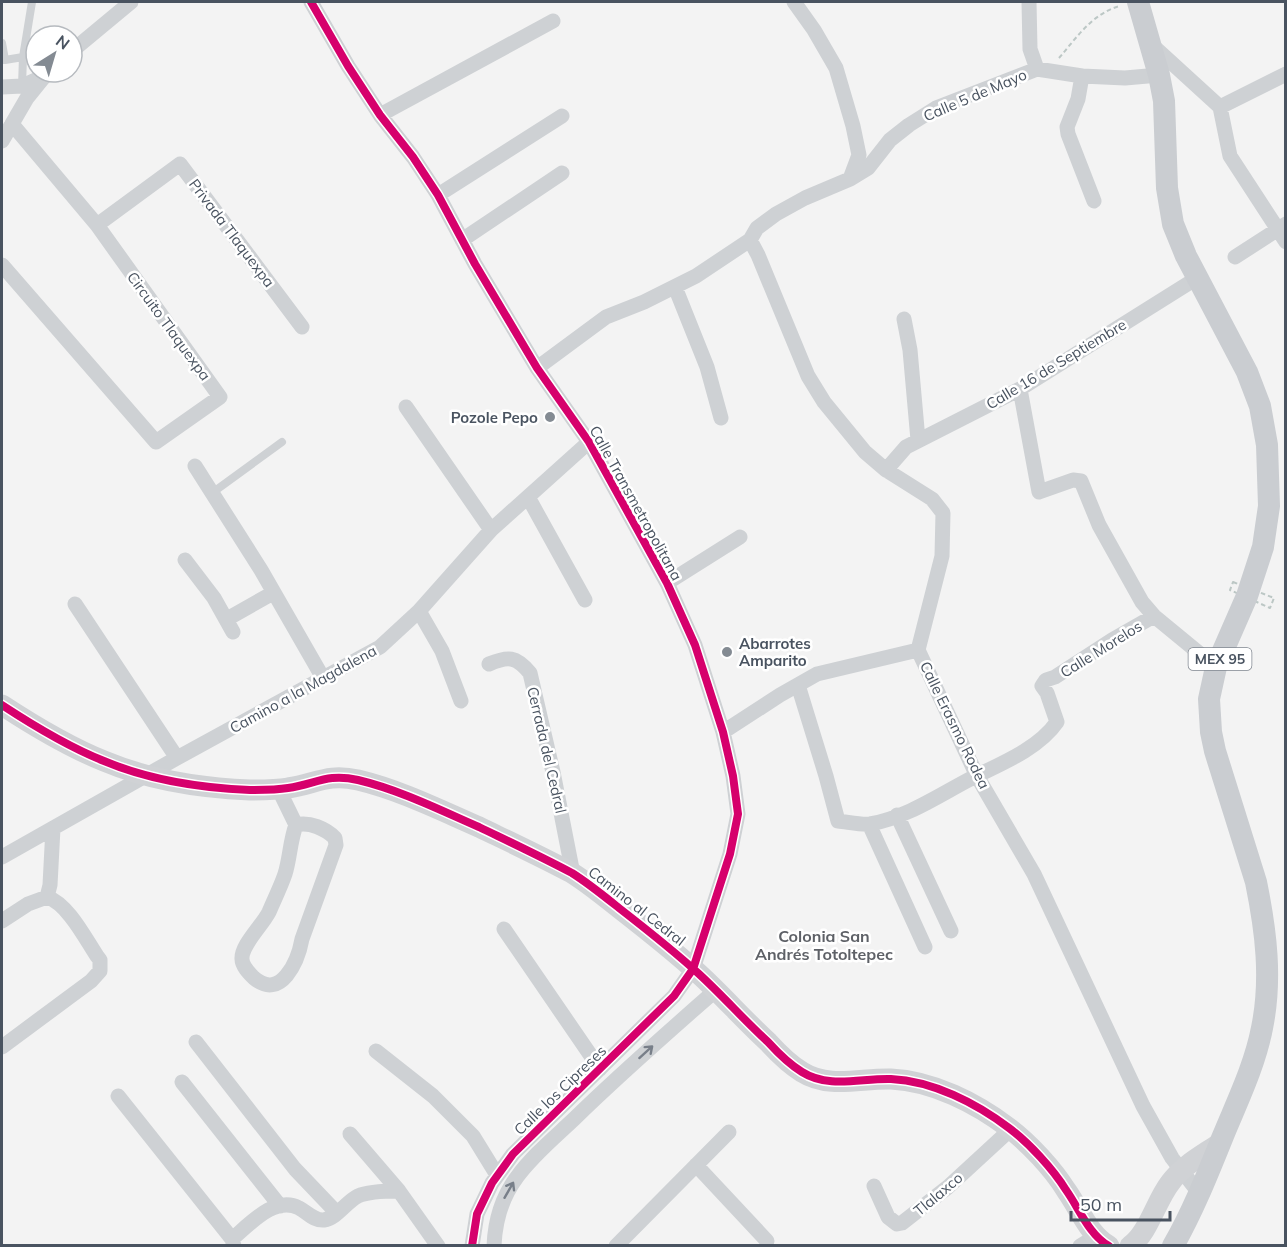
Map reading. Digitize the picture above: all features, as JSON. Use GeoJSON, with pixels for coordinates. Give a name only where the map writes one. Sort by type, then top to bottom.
{"type":"FeatureCollection","features":[{"type":"Feature","properties":{"kind":"main road","name":"MEX 95"},"geometry":{"type":"LineString","coordinates":[[1131,3],[1150,43],[1159,75],[1164,101],[1169,206],[1179,240],[1254,388],[1260,406],[1268,467],[1269,506],[1263,547],[1247,596],[1216,667],[1209,699],[1211,732],[1256,882],[1264,925],[1267,989],[1262,1030],[1248,1074],[1220,1143],[1199,1193],[1173,1245]]}},
{"type":"Feature","properties":{"kind":"street"},"geometry":{"type":"LineString","coordinates":[[84,41],[131,2]]}},
{"type":"Feature","properties":{"kind":"street","name":"Calle Transmetropolitana"},"geometry":{"type":"LineString","coordinates":[[311,2],[380,115],[438,195],[537,368],[589,442],[667,583],[695,645],[723,732],[733,776],[738,814],[730,854],[693,969]]}},
{"type":"Feature","properties":{"kind":"street"},"geometry":{"type":"LineString","coordinates":[[794,2],[814,30],[836,68],[859,155],[850,179]]}},
{"type":"Feature","properties":{"kind":"street"},"geometry":{"type":"LineString","coordinates":[[1029,2],[1030,50],[1042,70]]}},
{"type":"Feature","properties":{"kind":"street"},"geometry":{"type":"LineString","coordinates":[[380,115],[553,21]]}},
{"type":"Feature","properties":{"kind":"street"},"geometry":{"type":"LineString","coordinates":[[1150,43],[1220,107],[1230,156],[1282,232],[1235,256]]}},
{"type":"Feature","properties":{"kind":"street","name":"Calle 5 de Mayo"},"geometry":{"type":"LineString","coordinates":[[537,368],[606,317],[675,287],[715,264],[750,240],[757,228],[776,214],[868,168],[890,140],[936,108],[1042,70],[1082,76],[1125,78],[1159,75]]}},
{"type":"Feature","properties":{"kind":"street"},"geometry":{"type":"LineString","coordinates":[[1220,107],[1286,74]]}},
{"type":"Feature","properties":{"kind":"street"},"geometry":{"type":"LineString","coordinates":[[1082,76],[1078,99],[1067,127],[1094,201]]}},
{"type":"Feature","properties":{"kind":"street"},"geometry":{"type":"LineString","coordinates":[[2,87],[26,84]]}},
{"type":"Feature","properties":{"kind":"street"},"geometry":{"type":"LineString","coordinates":[[2,141],[38,84]]}},
{"type":"Feature","properties":{"kind":"street"},"geometry":{"type":"LineString","coordinates":[[438,195],[562,116]]}},
{"type":"Feature","properties":{"kind":"street","name":"Circuito Tlaquexpa"},"geometry":{"type":"LineString","coordinates":[[2,265],[156,442],[219,397],[97,225],[12,124]]}},
{"type":"Feature","properties":{"kind":"street","name":"Privada Tlaquexpa"},"geometry":{"type":"LineString","coordinates":[[97,225],[180,164],[302,327]]}},
{"type":"Feature","properties":{"kind":"street"},"geometry":{"type":"LineString","coordinates":[[462,240],[562,173]]}},
{"type":"Feature","properties":{"kind":"street","name":"Calle Erasmo Rodea"},"geometry":{"type":"LineString","coordinates":[[750,240],[808,376],[824,402],[865,452],[886,470],[932,499],[943,513],[942,556],[918,650],[977,776],[1034,874],[1143,1107],[1172,1158],[1199,1193]]}},
{"type":"Feature","properties":{"kind":"street","name":"Calle 16 de Septiembre"},"geometry":{"type":"LineString","coordinates":[[886,470],[906,447],[1020,388],[1197,278]]}},
{"type":"Feature","properties":{"kind":"street"},"geometry":{"type":"LineString","coordinates":[[675,287],[707,368],[721,418]]}},
{"type":"Feature","properties":{"kind":"street"},"geometry":{"type":"LineString","coordinates":[[904,318],[910,351],[918,440]]}},
{"type":"Feature","properties":{"kind":"street"},"geometry":{"type":"LineString","coordinates":[[1020,388],[1039,492],[1073,480],[1081,481],[1099,525],[1133,589],[1154,616],[1216,667]]}},
{"type":"Feature","properties":{"kind":"street"},"geometry":{"type":"LineString","coordinates":[[406,407],[491,530]]}},
{"type":"Feature","properties":{"kind":"street","name":"Camino a la Magdalena"},"geometry":{"type":"LineString","coordinates":[[2,857],[380,647],[419,611],[491,530],[589,442]]}},
{"type":"Feature","properties":{"kind":"street"},"geometry":{"type":"LineString","coordinates":[[195,466],[261,570],[323,678]]}},
{"type":"Feature","properties":{"kind":"street"},"geometry":{"type":"LineString","coordinates":[[528,497],[585,600]]}},
{"type":"Feature","properties":{"kind":"street"},"geometry":{"type":"LineString","coordinates":[[667,583],[740,537]]}},
{"type":"Feature","properties":{"kind":"street"},"geometry":{"type":"LineString","coordinates":[[185,560],[230,626],[273,593]]}},
{"type":"Feature","properties":{"kind":"street"},"geometry":{"type":"LineString","coordinates":[[75,604],[177,758]]}},
{"type":"Feature","properties":{"kind":"street"},"geometry":{"type":"LineString","coordinates":[[419,611],[442,651],[461,701]]}},
{"type":"Feature","properties":{"kind":"street","name":"Calle Morelos"},"geometry":{"type":"LineString","coordinates":[[977,776],[1008,762],[1054,726],[1057,720],[1042,686],[1046,680],[1055,677],[1154,616]]}},
{"type":"Feature","properties":{"kind":"street"},"geometry":{"type":"LineString","coordinates":[[723,732],[818,674],[918,650]]}},
{"type":"Feature","properties":{"kind":"street","name":"Cerrada del Cedral"},"geometry":{"type":"LineString","coordinates":[[489,664],[503,658],[512,659],[522,663],[530,673],[554,772],[573,874]]}},
{"type":"Feature","properties":{"kind":"street"},"geometry":{"type":"LineString","coordinates":[[798,685],[838,821],[869,824],[911,811],[977,776]]}},
{"type":"Feature","properties":{"kind":"street","name":"Camino al Cedral"},"geometry":{"type":"LineString","coordinates":[[2,705],[76,748],[106,762],[147,775],[200,785],[251,790],[290,788],[316,779],[336,777],[358,780],[422,802],[573,874],[662,941],[716,990],[786,1060],[804,1074],[826,1081],[859,1082],[890,1079],[924,1084],[961,1099],[1011,1129],[1064,1186],[1095,1242]]}},
{"type":"Feature","properties":{"kind":"street"},"geometry":{"type":"LineString","coordinates":[[278,788],[296,825],[285,874],[269,912],[243,949],[242,956],[242,963],[247,970],[262,984],[272,985],[280,982],[294,965],[336,845],[335,838],[329,832],[303,823],[296,825]]}},
{"type":"Feature","properties":{"kind":"street"},"geometry":{"type":"LineString","coordinates":[[897,815],[951,931]]}},
{"type":"Feature","properties":{"kind":"street"},"geometry":{"type":"LineString","coordinates":[[869,824],[925,947]]}},
{"type":"Feature","properties":{"kind":"street"},"geometry":{"type":"LineString","coordinates":[[47,897],[50,885],[53,828]]}},
{"type":"Feature","properties":{"kind":"street"},"geometry":{"type":"LineString","coordinates":[[2,921],[28,904],[47,897],[54,899],[64,908],[100,960],[100,971],[97,976],[2,1047]]}},
{"type":"Feature","properties":{"kind":"street"},"geometry":{"type":"LineString","coordinates":[[504,929],[600,1069]]}},
{"type":"Feature","properties":{"kind":"street","name":"Calle los Cipreses"},"geometry":{"type":"LineString","coordinates":[[472,1245],[477,1214],[492,1183],[513,1154],[674,996],[693,969]]}},
{"type":"Feature","properties":{"kind":"street","name":"Calle los Cipreses"},"geometry":{"type":"LineString","coordinates":[[494,1245],[494,1231],[503,1201],[517,1177],[622,1073],[716,990]]}},
{"type":"Feature","properties":{"kind":"street"},"geometry":{"type":"LineString","coordinates":[[196,1042],[295,1169],[337,1213]]}},
{"type":"Feature","properties":{"kind":"street"},"geometry":{"type":"LineString","coordinates":[[376,1051],[433,1096],[473,1136],[497,1175]]}},
{"type":"Feature","properties":{"kind":"street"},"geometry":{"type":"LineString","coordinates":[[182,1082],[280,1206]]}},
{"type":"Feature","properties":{"kind":"street"},"geometry":{"type":"LineString","coordinates":[[118,1096],[233,1242],[263,1213],[280,1206],[296,1206],[318,1219],[325,1220],[358,1196],[399,1191]]}},
{"type":"Feature","properties":{"kind":"street","name":"Tlalaxco"},"geometry":{"type":"LineString","coordinates":[[874,1186],[888,1217],[897,1224],[902,1223],[948,1187],[1011,1129]]}},
{"type":"Feature","properties":{"kind":"street"},"geometry":{"type":"LineString","coordinates":[[616,1245],[729,1132]]}},
{"type":"Feature","properties":{"kind":"street"},"geometry":{"type":"LineString","coordinates":[[350,1134],[399,1191],[438,1245]]}},
{"type":"Feature","properties":{"kind":"street"},"geometry":{"type":"LineString","coordinates":[[1130,1245],[1139,1238],[1168,1185],[1181,1169],[1220,1143]]}},
{"type":"Feature","properties":{"kind":"street"},"geometry":{"type":"LineString","coordinates":[[696,1165],[767,1241]]}},
{"type":"Feature","properties":{"kind":"lane"},"geometry":{"type":"LineString","coordinates":[[22,86],[23,57],[32,2]]}},
{"type":"Feature","properties":{"kind":"lane"},"geometry":{"type":"LineString","coordinates":[[2,43],[3,60],[23,57]]}},
{"type":"Feature","properties":{"kind":"lane"},"geometry":{"type":"LineString","coordinates":[[212,494],[282,442]]}},
{"type":"Feature","properties":{"kind":"path"},"geometry":{"type":"LineString","coordinates":[[1042,70],[1091,21],[1108,9],[1131,3]]}},
{"type":"Feature","properties":{"kind":"path"},"geometry":{"type":"LineString","coordinates":[[1270,608],[1274,598]]}},
{"type":"Feature","properties":{"kind":"cycle path"},"geometry":{"type":"LineString","coordinates":[[311,2],[380,115],[413,157],[438,195],[475,264],[537,368],[589,442],[667,583],[695,645],[723,732],[733,776],[738,814],[730,854],[693,969],[674,996],[513,1154],[492,1183],[477,1214],[472,1246]]}},
{"type":"Feature","properties":{"kind":"cycle path"},"geometry":{"type":"LineString","coordinates":[[2,705],[78,749],[121,768],[194,785],[250,790],[288,788],[330,778],[358,780],[420,801],[561,867],[602,894],[689,965],[784,1058],[802,1072],[823,1080],[891,1079],[923,1084],[953,1095],[983,1110],[1017,1134],[1040,1157],[1061,1182],[1090,1228],[1109,1246]]}},
{"type":"Feature","properties":{"kind":"place","name":"Pozole Pepo"},"geometry":{"type":"Point","coordinates":[550,417]}},
{"type":"Feature","properties":{"kind":"place","name":"Abarrotes Amparito"},"geometry":{"type":"Point","coordinates":[727,652]}},
{"type":"Feature","properties":{"kind":"district","name":"Colonia San Andrés Totoltepec"},"geometry":{"type":"Point","coordinates":[824,945]}}]}
